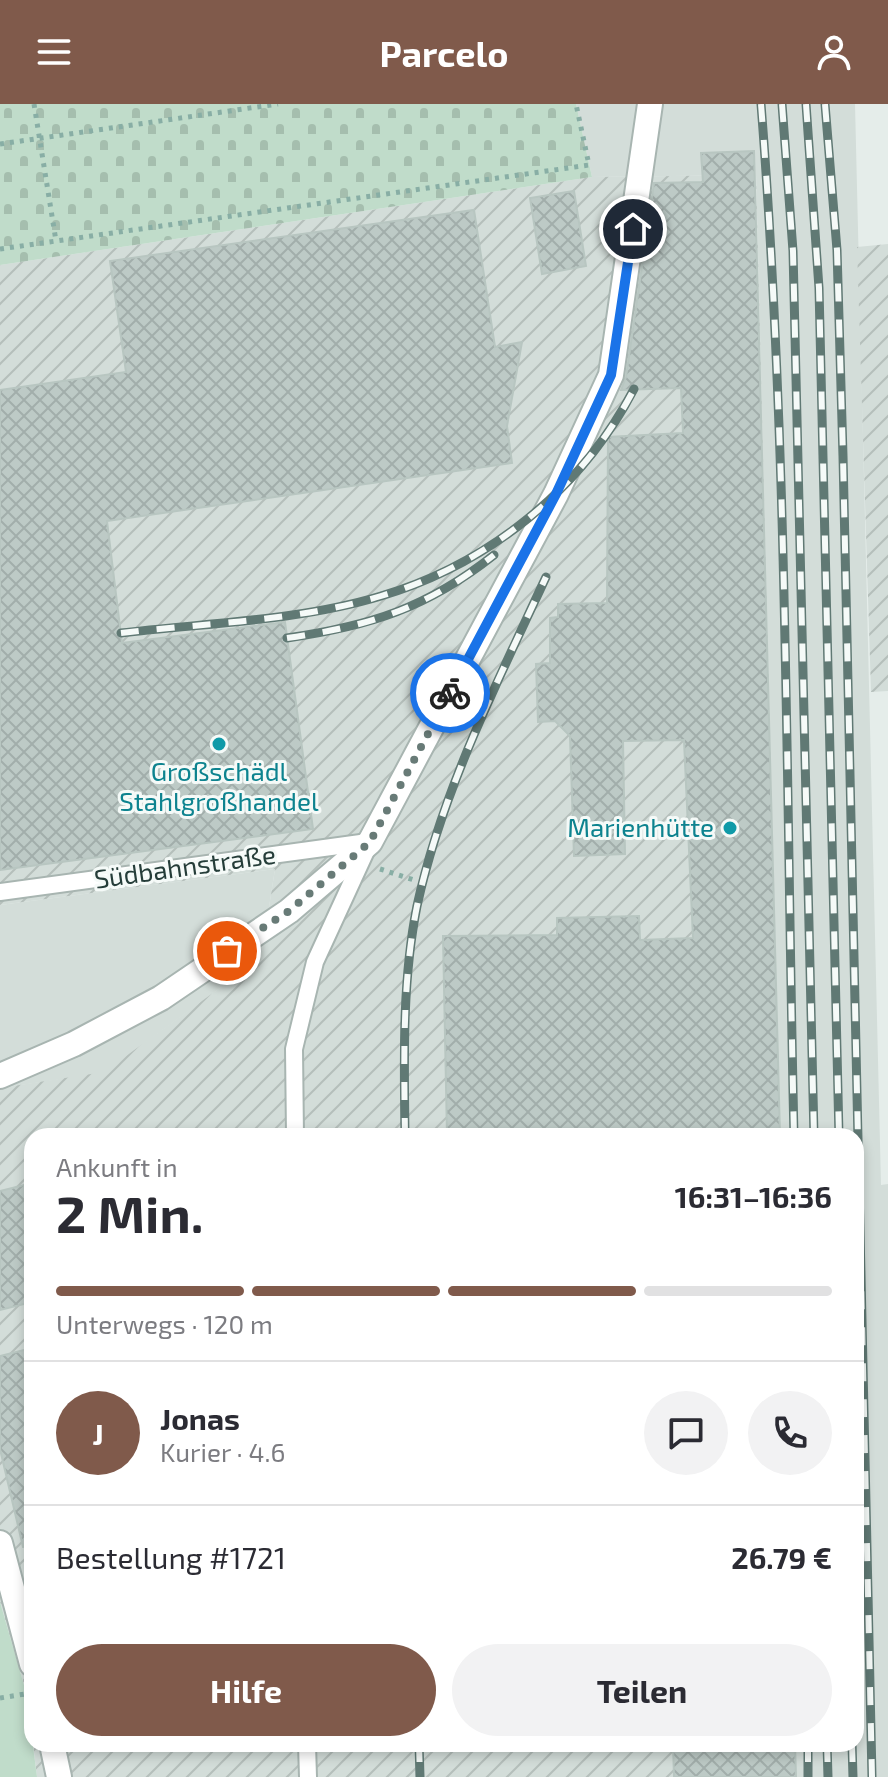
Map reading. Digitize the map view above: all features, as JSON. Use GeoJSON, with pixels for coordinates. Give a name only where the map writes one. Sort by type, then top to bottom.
{"type":"FeatureCollection","features":[{"type":"Feature","properties":{"kind":"street","name":"Südbahnstraße"},"geometry":{"type":"LineString","coordinates":[[0,1076],[74,1044],[161,998],[289,911],[365,853],[556,494],[611,375],[650,104]]}},
{"type":"Feature","properties":{"kind":"street"},"geometry":{"type":"LineString","coordinates":[[0,1543],[24,1634]]}},
{"type":"Feature","properties":{"kind":"street"},"geometry":{"type":"LineString","coordinates":[[54,1752],[59,1777]]}},
{"type":"Feature","properties":{"kind":"lane","name":"Südbahnstraße"},"geometry":{"type":"LineString","coordinates":[[0,892],[365,853]]}},
{"type":"Feature","properties":{"kind":"lane","name":"Südbahnstraße"},"geometry":{"type":"LineString","coordinates":[[295,1128],[294,1049],[315,962],[365,853]]}},
{"type":"Feature","properties":{"kind":"lane"},"geometry":{"type":"LineString","coordinates":[[307,1752],[308,1777]]}},
{"type":"Feature","properties":{"kind":"path"},"geometry":{"type":"LineString","coordinates":[[34,104],[56,241]]}},
{"type":"Feature","properties":{"kind":"path"},"geometry":{"type":"LineString","coordinates":[[0,144],[278,104]]}},
{"type":"Feature","properties":{"kind":"path"},"geometry":{"type":"LineString","coordinates":[[0,249],[589,165],[576,104]]}},
{"type":"Feature","properties":{"kind":"path"},"geometry":{"type":"LineString","coordinates":[[365,853],[417,881]]}},
{"type":"Feature","properties":{"kind":"path"},"geometry":{"type":"LineString","coordinates":[[0,1698],[24,1694]]}},
{"type":"Feature","properties":{"kind":"shaded area"},"geometry":{"type":"Polygon","coordinates":[[[576,104],[855,104],[881,1185],[888,1184],[888,1777],[796,1777],[795,1752],[864,1752],[864,1128],[780,1128],[756,175],[592,177],[576,104]]]}},
{"type":"Feature","properties":{"kind":"shaded area"},"geometry":{"type":"Polygon","coordinates":[[[756,175],[780,1128],[24,1128],[24,1685],[0,1602],[0,1088],[104,1072],[261,958],[275,869],[0,905],[0,265],[592,177],[756,175]]]}},
{"type":"Feature","properties":{"kind":"shaded area"},"geometry":{"type":"Polygon","coordinates":[[[888,244],[888,691],[871,692],[857,247],[888,244]]]}},
{"type":"Feature","properties":{"kind":"shaded area"},"geometry":{"type":"Polygon","coordinates":[[[275,869],[261,958],[104,1073],[0,1088],[0,905],[275,869]]]}},
{"type":"Feature","properties":{"kind":"shaded area"},"geometry":{"type":"Polygon","coordinates":[[[34,1752],[795,1752],[796,1777],[37,1777],[34,1752]]]}},
{"type":"Feature","properties":{"kind":"green space"},"geometry":{"type":"Polygon","coordinates":[[[0,104],[576,104],[592,177],[0,265],[0,104]]]}},
{"type":"Feature","properties":{"kind":"green space"},"geometry":{"type":"Polygon","coordinates":[[[0,1602],[24,1685],[24,1752],[34,1752],[37,1777],[0,1777],[0,1602]]]}},
{"type":"Feature","properties":{"kind":"building"},"geometry":{"type":"Polygon","coordinates":[[[754,151],[780,1128],[447,1128],[443,936],[557,935],[557,918],[639,916],[640,940],[693,938],[684,740],[623,741],[625,854],[574,856],[570,736],[555,721],[538,722],[536,664],[550,663],[550,618],[558,617],[558,604],[607,603],[608,437],[683,433],[681,388],[621,390],[626,377],[654,183],[703,182],[701,153],[754,151]]]}},
{"type":"Feature","properties":{"kind":"building"},"geometry":{"type":"Polygon","coordinates":[[[574,191],[586,266],[542,274],[530,198],[574,191]]]}},
{"type":"Feature","properties":{"kind":"building"},"geometry":{"type":"Polygon","coordinates":[[[474,210],[495,347],[522,342],[507,426],[512,463],[107,521],[122,643],[285,622],[313,829],[0,870],[0,390],[126,372],[110,261],[474,210]]]}},
{"type":"Feature","properties":{"kind":"building"},"geometry":{"type":"Polygon","coordinates":[[[24,1185],[24,1304],[0,1310],[0,1191],[24,1185]]]}},
{"type":"Feature","properties":{"kind":"building"},"geometry":{"type":"Polygon","coordinates":[[[24,1350],[24,1547],[0,1449],[0,1356],[24,1350]]]}},
{"type":"Feature","properties":{"kind":"building"},"geometry":{"type":"Polygon","coordinates":[[[673,1752],[795,1752],[796,1777],[674,1777],[673,1752]]]}},
{"type":"Feature","properties":{"kind":"railway"},"geometry":{"type":"LineString","coordinates":[[761,104],[781,491],[794,1128]]}},
{"type":"Feature","properties":{"kind":"railway"},"geometry":{"type":"LineString","coordinates":[[782,104],[793,251],[814,1128]]}},
{"type":"Feature","properties":{"kind":"railway"},"geometry":{"type":"LineString","coordinates":[[806,104],[819,288],[839,1128]]}},
{"type":"Feature","properties":{"kind":"railway"},"geometry":{"type":"LineString","coordinates":[[825,104],[837,250],[858,1128]]}},
{"type":"Feature","properties":{"kind":"railway"},"geometry":{"type":"LineString","coordinates":[[121,633],[318,611],[381,596],[459,564],[495,543],[560,490],[613,425],[634,389]]}},
{"type":"Feature","properties":{"kind":"railway"},"geometry":{"type":"LineString","coordinates":[[287,638],[345,627],[396,612],[445,589],[494,555]]}},
{"type":"Feature","properties":{"kind":"railway"},"geometry":{"type":"LineString","coordinates":[[405,1128],[405,1020],[409,963],[417,906],[428,863],[472,738],[546,577]]}},
{"type":"Feature","properties":{"kind":"railway"},"geometry":{"type":"LineString","coordinates":[[864,1413],[872,1777]]}},
{"type":"Feature","properties":{"kind":"railway"},"geometry":{"type":"LineString","coordinates":[[419,1752],[420,1777]]}},
{"type":"Feature","properties":{"kind":"railway"},"geometry":{"type":"LineString","coordinates":[[808,1752],[808,1777]]}},
{"type":"Feature","properties":{"kind":"railway"},"geometry":{"type":"LineString","coordinates":[[827,1752],[828,1777]]}},
{"type":"Feature","properties":{"kind":"railway"},"geometry":{"type":"LineString","coordinates":[[852,1752],[853,1777]]}},
{"type":"Feature","properties":{"kind":"way so far"},"geometry":{"type":"LineString","coordinates":[[227,951],[289,911],[370,842],[450,693]]}},
{"type":"Feature","properties":{"kind":"place","name":"Großschädl Stahlgroßhandel"},"geometry":{"type":"Point","coordinates":[219,744]}},
{"type":"Feature","properties":{"kind":"place","name":"Marienhütte"},"geometry":{"type":"Point","coordinates":[730,828]}},
{"type":"Feature","properties":{"kind":"route"},"geometry":{"type":"LineString","coordinates":[[450,693],[556,494],[611,375],[633,229]]}}]}
